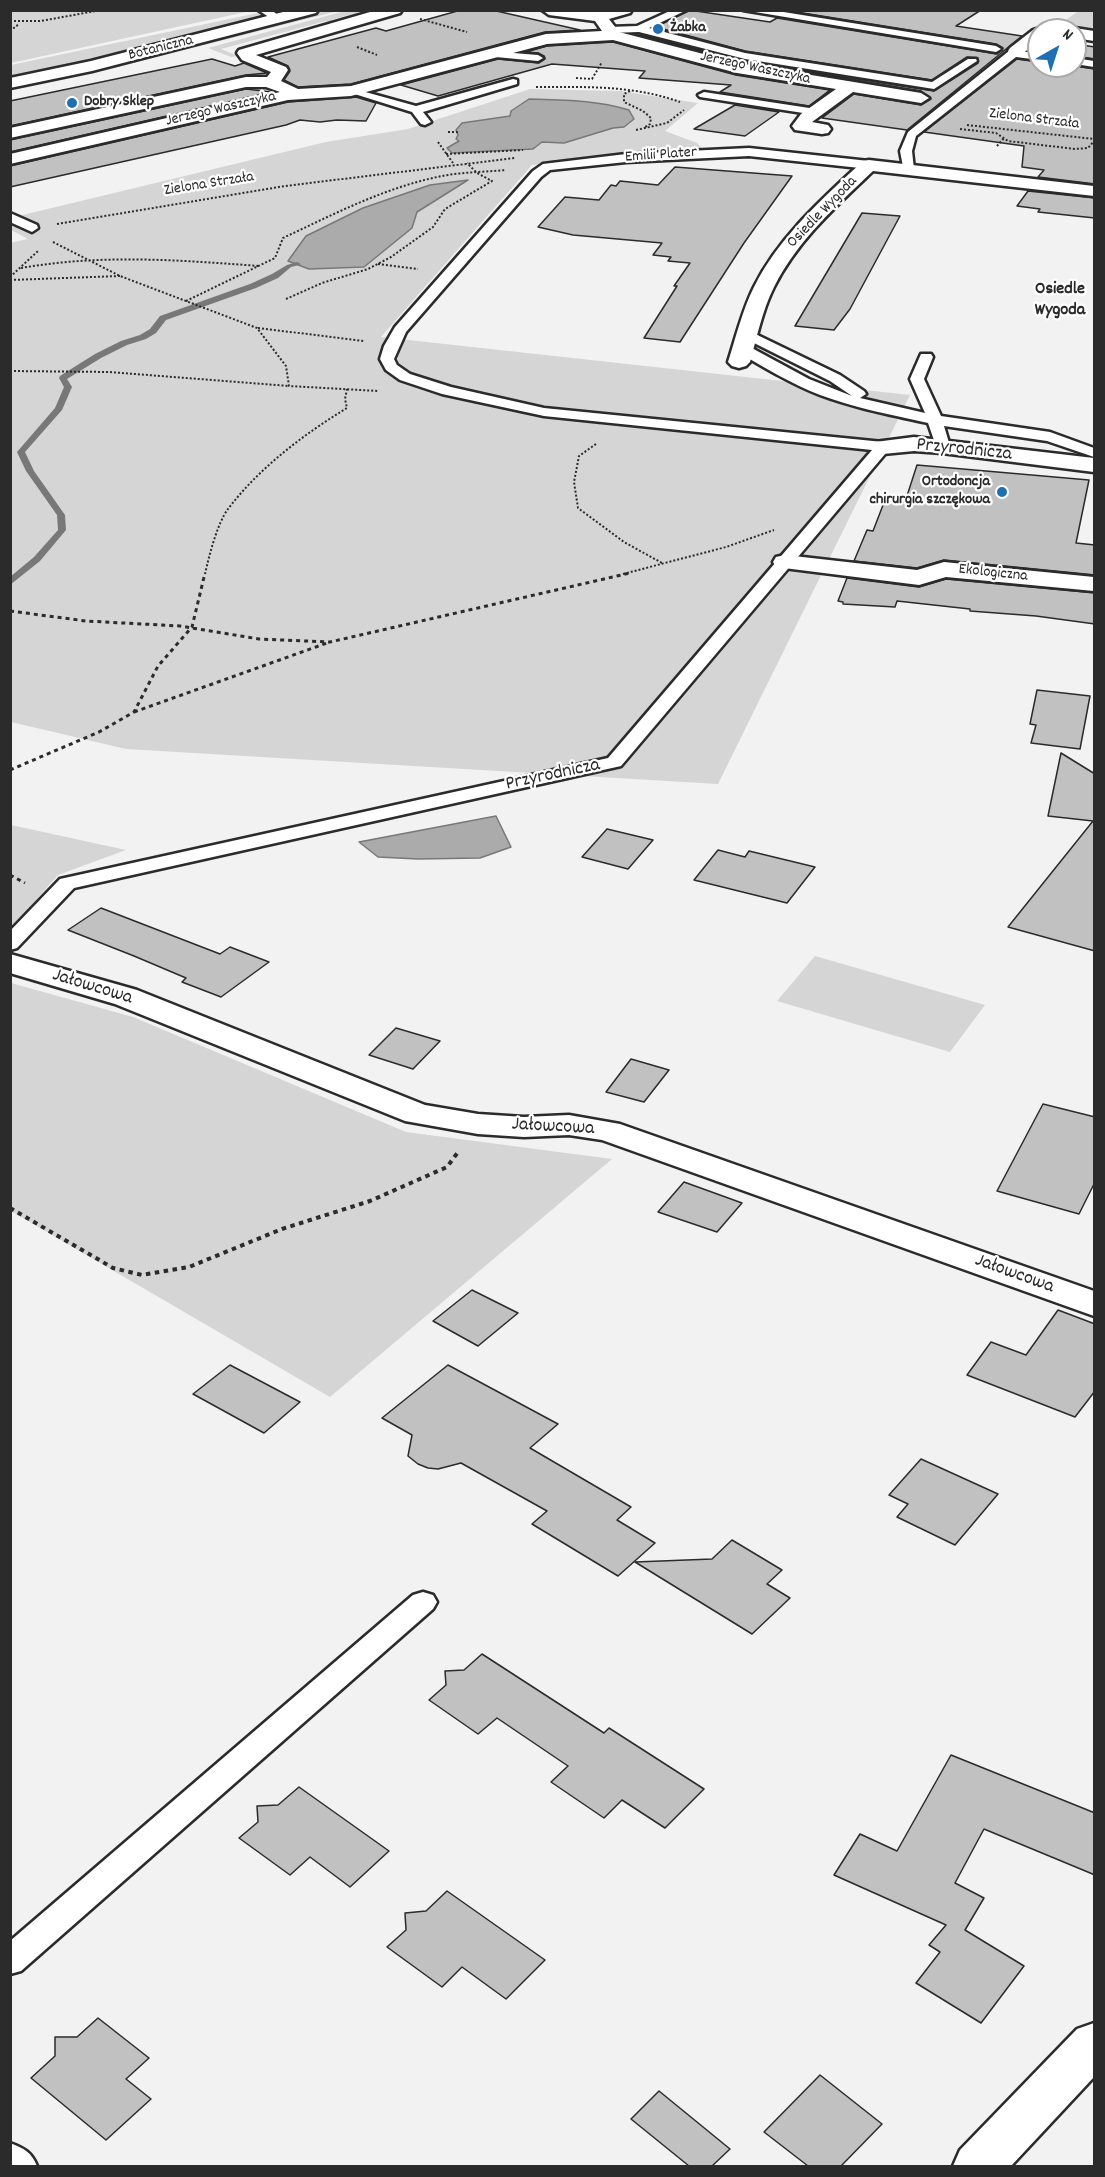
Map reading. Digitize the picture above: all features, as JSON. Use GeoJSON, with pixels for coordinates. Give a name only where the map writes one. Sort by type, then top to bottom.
{"type":"FeatureCollection","features":[{"type":"Feature","properties":{"kind":"street","name":"Botaniczna"},"geometry":{"type":"LineString","coordinates":[[10,83],[92,66],[311,10]]}},
{"type":"Feature","properties":{"kind":"street"},"geometry":{"type":"LineString","coordinates":[[268,82],[278,76],[280,70],[248,57],[245,53],[395,10]]}},
{"type":"Feature","properties":{"kind":"street"},"geometry":{"type":"LineString","coordinates":[[549,10],[608,27]]}},
{"type":"Feature","properties":{"kind":"street"},"geometry":{"type":"LineString","coordinates":[[288,94],[351,91],[546,39],[608,27],[625,10]]}},
{"type":"Feature","properties":{"kind":"street","name":"Jerzego Waszczyka"},"geometry":{"type":"LineString","coordinates":[[608,27],[737,68],[921,98]]}},
{"type":"Feature","properties":{"kind":"street"},"geometry":{"type":"LineString","coordinates":[[1015,52],[1027,42]]}},
{"type":"Feature","properties":{"kind":"street","name":"Jerzego Waszczyka"},"geometry":{"type":"LineString","coordinates":[[10,133],[246,82],[268,82],[290,90],[288,94],[10,159]]}},
{"type":"Feature","properties":{"kind":"street"},"geometry":{"type":"LineString","coordinates":[[822,129],[801,126],[849,87]]}},
{"type":"Feature","properties":{"kind":"street","name":"Emilii Plater"},"geometry":{"type":"LineString","coordinates":[[869,165],[1095,191]]}},
{"type":"Feature","properties":{"kind":"street","name":"Osiedle Wygoda"},"geometry":{"type":"LineString","coordinates":[[743,348],[754,309],[783,255],[810,221],[869,165]]}},
{"type":"Feature","properties":{"kind":"street","name":"Przyrodnicza"},"geometry":{"type":"LineString","coordinates":[[883,447],[914,444],[942,446],[1095,465]]}},
{"type":"Feature","properties":{"kind":"street","name":"Ekologiczna"},"geometry":{"type":"LineString","coordinates":[[785,562],[919,578],[944,569],[1095,584]]}},
{"type":"Feature","properties":{"kind":"street","name":"Jałowcowa"},"geometry":{"type":"LineString","coordinates":[[10,963],[126,997],[417,1114],[482,1125],[524,1127],[569,1125],[608,1131],[1095,1304]]}},
{"type":"Feature","properties":{"kind":"street"},"geometry":{"type":"LineString","coordinates":[[978,2166],[1095,2044]]}},
{"type":"Feature","properties":{"kind":"lane"},"geometry":{"type":"LineString","coordinates":[[263,10],[279,19]]}},
{"type":"Feature","properties":{"kind":"lane"},"geometry":{"type":"LineString","coordinates":[[639,29],[682,10]]}},
{"type":"Feature","properties":{"kind":"lane"},"geometry":{"type":"LineString","coordinates":[[748,10],[996,49]]}},
{"type":"Feature","properties":{"kind":"lane"},"geometry":{"type":"LineString","coordinates":[[608,27],[639,29],[745,56],[934,86],[972,61]]}},
{"type":"Feature","properties":{"kind":"lane"},"geometry":{"type":"LineString","coordinates":[[908,169],[906,149],[907,141],[912,134],[1015,52],[1027,54]]}},
{"type":"Feature","properties":{"kind":"lane"},"geometry":{"type":"LineString","coordinates":[[489,54],[538,58]]}},
{"type":"Feature","properties":{"kind":"lane"},"geometry":{"type":"LineString","coordinates":[[351,91],[416,111],[513,82]]}},
{"type":"Feature","properties":{"kind":"lane"},"geometry":{"type":"LineString","coordinates":[[704,94],[816,112]]}},
{"type":"Feature","properties":{"kind":"lane"},"geometry":{"type":"LineString","coordinates":[[416,111],[426,124]]}},
{"type":"Feature","properties":{"kind":"lane","name":"Emilii Plater"},"geometry":{"type":"LineString","coordinates":[[547,167],[626,158],[749,152],[869,165]]}},
{"type":"Feature","properties":{"kind":"lane"},"geometry":{"type":"LineString","coordinates":[[547,167],[537,174],[400,330],[387,359],[391,367],[405,377],[447,391],[544,412],[883,447]]}},
{"type":"Feature","properties":{"kind":"lane"},"geometry":{"type":"LineString","coordinates":[[10,217],[32,228]]}},
{"type":"Feature","properties":{"kind":"lane"},"geometry":{"type":"LineString","coordinates":[[743,348],[787,375],[828,392],[889,410],[935,420],[1050,436],[1095,453]]}},
{"type":"Feature","properties":{"kind":"lane"},"geometry":{"type":"LineString","coordinates":[[926,357],[917,379],[935,420],[942,446]]}},
{"type":"Feature","properties":{"kind":"lane","name":"Przyrodnicza"},"geometry":{"type":"LineString","coordinates":[[10,944],[67,883],[614,762],[883,447]]}},
{"type":"Feature","properties":{"kind":"lane"},"geometry":{"type":"LineString","coordinates":[[10,1961],[423,1602]]}},
{"type":"Feature","properties":{"kind":"lane"},"geometry":{"type":"LineString","coordinates":[[10,2158],[20,2166]]}},
{"type":"Feature","properties":{"kind":"path"},"geometry":{"type":"LineString","coordinates":[[10,21],[20,23],[100,10]]}},
{"type":"Feature","properties":{"kind":"path"},"geometry":{"type":"LineString","coordinates":[[420,19],[475,34]]}},
{"type":"Feature","properties":{"kind":"path"},"geometry":{"type":"LineString","coordinates":[[10,31],[20,23]]}},
{"type":"Feature","properties":{"kind":"path"},"geometry":{"type":"LineString","coordinates":[[498,86],[631,91],[667,97],[687,108],[667,123],[632,130]]}},
{"type":"Feature","properties":{"kind":"path"},"geometry":{"type":"LineString","coordinates":[[631,91],[624,94],[624,102],[643,111],[651,118],[650,124],[643,128]]}},
{"type":"Feature","properties":{"kind":"path","name":"Zielona Strzała"},"geometry":{"type":"LineString","coordinates":[[971,125],[1095,140]]}},
{"type":"Feature","properties":{"kind":"path"},"geometry":{"type":"LineString","coordinates":[[643,128],[657,130]]}},
{"type":"Feature","properties":{"kind":"path"},"geometry":{"type":"LineString","coordinates":[[975,130],[996,133],[1008,141],[1075,149],[1089,148],[1095,140]]}},
{"type":"Feature","properties":{"kind":"path"},"geometry":{"type":"LineString","coordinates":[[451,132],[458,134]]}},
{"type":"Feature","properties":{"kind":"path"},"geometry":{"type":"LineString","coordinates":[[997,146],[1004,138]]}},
{"type":"Feature","properties":{"kind":"path"},"geometry":{"type":"LineString","coordinates":[[453,164],[447,155],[525,150]]}},
{"type":"Feature","properties":{"kind":"path"},"geometry":{"type":"LineString","coordinates":[[286,299],[322,283],[378,264],[433,227],[445,209],[492,181],[477,173],[467,163]]}},
{"type":"Feature","properties":{"kind":"path"},"geometry":{"type":"LineString","coordinates":[[185,301],[275,258],[283,238],[360,202],[429,179],[547,167]]}},
{"type":"Feature","properties":{"kind":"path","name":"Zielona Strzała"},"geometry":{"type":"LineString","coordinates":[[32,228],[184,200],[391,170]]}},
{"type":"Feature","properties":{"kind":"path"},"geometry":{"type":"LineString","coordinates":[[50,240],[120,276],[257,328],[362,340],[391,346]]}},
{"type":"Feature","properties":{"kind":"path"},"geometry":{"type":"LineString","coordinates":[[10,279],[42,247]]}},
{"type":"Feature","properties":{"kind":"path"},"geometry":{"type":"LineString","coordinates":[[21,268],[61,260],[85,259],[178,260],[260,266]]}},
{"type":"Feature","properties":{"kind":"path"},"geometry":{"type":"LineString","coordinates":[[378,264],[413,267],[430,275],[440,285]]}},
{"type":"Feature","properties":{"kind":"path"},"geometry":{"type":"LineString","coordinates":[[10,279],[35,277],[91,279],[120,276]]}},
{"type":"Feature","properties":{"kind":"path"},"geometry":{"type":"LineString","coordinates":[[257,328],[286,366],[289,386]]}},
{"type":"Feature","properties":{"kind":"path"},"geometry":{"type":"LineString","coordinates":[[10,371],[109,372],[380,392]]}},
{"type":"Feature","properties":{"kind":"path"},"geometry":{"type":"LineString","coordinates":[[134,712],[158,666],[192,627],[208,557],[227,511],[265,470],[317,426],[347,408],[345,399],[347,389]]}},
{"type":"Feature","properties":{"kind":"path"},"geometry":{"type":"LineString","coordinates":[[603,443],[593,445],[579,456],[574,482],[578,508],[624,542],[663,564]]}},
{"type":"Feature","properties":{"kind":"path"},"geometry":{"type":"LineString","coordinates":[[10,770],[99,732],[134,712],[330,642],[663,564],[726,547],[830,510]]}},
{"type":"Feature","properties":{"kind":"path"},"geometry":{"type":"LineString","coordinates":[[10,611],[86,621],[192,627],[259,639],[330,642]]}},
{"type":"Feature","properties":{"kind":"path"},"geometry":{"type":"LineString","coordinates":[[10,1208],[113,1268],[142,1275],[189,1267],[282,1229],[370,1201],[447,1167],[465,1141],[482,1125]]}},
{"type":"Feature","properties":{"kind":"shaded area"},"geometry":{"type":"Polygon","coordinates":[[[255,10],[11,63],[11,11],[255,10]]]}},
{"type":"Feature","properties":{"kind":"shaded area"},"geometry":{"type":"Polygon","coordinates":[[[1080,10],[1094,11],[1094,29],[1087,28],[1087,18],[1069,18],[1080,10]]]}},
{"type":"Feature","properties":{"kind":"shaded area"},"geometry":{"type":"Polygon","coordinates":[[[325,11],[338,11],[118,67],[56,80],[61,77],[325,11]]]}},
{"type":"Feature","properties":{"kind":"shaded area"},"geometry":{"type":"Polygon","coordinates":[[[345,11],[364,11],[331,20],[335,23],[326,21],[221,49],[238,56],[231,57],[208,48],[345,11]]]}},
{"type":"Feature","properties":{"kind":"shaded area"},"geometry":{"type":"Polygon","coordinates":[[[258,13],[265,17],[112,55],[11,77],[11,65],[258,13]]]}},
{"type":"Feature","properties":{"kind":"shaded area"},"geometry":{"type":"Polygon","coordinates":[[[530,89],[620,91],[698,103],[665,131],[697,143],[704,150],[532,165],[381,337],[910,395],[718,784],[126,749],[11,722],[10,243],[28,239],[11,230],[10,218],[326,142],[408,129],[530,89]]]}},
{"type":"Feature","properties":{"kind":"shaded area"},"geometry":{"type":"Polygon","coordinates":[[[529,99],[604,104],[629,110],[634,119],[624,127],[613,128],[564,143],[542,142],[533,149],[452,153],[447,148],[459,141],[456,139],[458,135],[456,130],[462,123],[510,116],[511,111],[529,99]]]}},
{"type":"Feature","properties":{"kind":"shaded area"},"geometry":{"type":"Polygon","coordinates":[[[468,180],[417,212],[412,228],[364,267],[309,269],[288,261],[306,236],[363,208],[430,185],[468,180]]]}},
{"type":"Feature","properties":{"kind":"shaded area"},"geometry":{"type":"Polygon","coordinates":[[[496,816],[511,847],[480,858],[378,857],[359,842],[496,816]]]}},
{"type":"Feature","properties":{"kind":"shaded area"},"geometry":{"type":"Polygon","coordinates":[[[11,825],[126,850],[58,875],[11,929],[11,825]]]}},
{"type":"Feature","properties":{"kind":"shaded area"},"geometry":{"type":"Polygon","coordinates":[[[815,956],[985,1005],[950,1052],[777,1001],[815,956]]]}},
{"type":"Feature","properties":{"kind":"shaded area"},"geometry":{"type":"Polygon","coordinates":[[[11,983],[133,1017],[406,1132],[612,1159],[330,1397],[11,1211],[11,983]]]}},
{"type":"Feature","properties":{"kind":"building"},"geometry":{"type":"Polygon","coordinates":[[[461,10],[492,10],[580,30],[545,32],[351,84],[298,87],[284,80],[290,71],[288,66],[268,57],[376,28],[386,31],[461,10]]]}},
{"type":"Feature","properties":{"kind":"building"},"geometry":{"type":"Polygon","coordinates":[[[689,10],[770,22],[777,18],[997,54],[1003,48],[996,44],[790,11],[981,10],[956,26],[1022,36],[907,130],[822,118],[854,94],[921,105],[931,99],[921,91],[738,61],[640,35],[744,61],[934,91],[978,63],[978,58],[967,57],[932,80],[745,51],[656,27],[689,10]]]}},
{"type":"Feature","properties":{"kind":"building"},"geometry":{"type":"Polygon","coordinates":[[[613,42],[736,75],[830,90],[809,106],[720,92],[731,85],[639,78],[645,71],[552,64],[438,96],[401,85],[498,59],[539,63],[545,59],[544,56],[526,52],[547,46],[613,42]]]}},
{"type":"Feature","properties":{"kind":"building"},"geometry":{"type":"Polygon","coordinates":[[[1087,46],[1095,47],[1095,59],[1087,58],[1087,46]]]}},
{"type":"Feature","properties":{"kind":"building"},"geometry":{"type":"Polygon","coordinates":[[[212,59],[235,66],[244,63],[267,73],[246,75],[10,126],[10,101],[212,59]]]}},
{"type":"Feature","properties":{"kind":"building"},"geometry":{"type":"Polygon","coordinates":[[[1017,59],[1027,60],[1027,78],[1087,78],[1087,68],[1095,69],[1095,184],[1038,177],[1044,170],[1022,167],[1024,146],[924,132],[1017,59]]]}},
{"type":"Feature","properties":{"kind":"building"},"geometry":{"type":"Polygon","coordinates":[[[246,89],[272,92],[10,152],[10,140],[246,89]]]}},
{"type":"Feature","properties":{"kind":"building"},"geometry":{"type":"Polygon","coordinates":[[[356,97],[376,103],[366,121],[300,120],[10,187],[10,166],[288,102],[356,97]]]}},
{"type":"Feature","properties":{"kind":"building"},"geometry":{"type":"Polygon","coordinates":[[[735,105],[779,112],[745,136],[694,129],[735,105]]]}},
{"type":"Feature","properties":{"kind":"building"},"geometry":{"type":"Polygon","coordinates":[[[675,167],[792,176],[744,243],[680,342],[644,338],[690,263],[668,261],[671,257],[653,255],[662,243],[573,235],[538,227],[565,197],[599,200],[611,185],[616,186],[620,181],[658,185],[675,167]]]}},
{"type":"Feature","properties":{"kind":"building"},"geometry":{"type":"Polygon","coordinates":[[[1028,191],[1095,198],[1095,218],[1038,212],[1040,209],[1017,206],[1028,191]]]}},
{"type":"Feature","properties":{"kind":"building"},"geometry":{"type":"Polygon","coordinates":[[[862,213],[900,216],[850,309],[834,330],[795,326],[862,213]]]}},
{"type":"Feature","properties":{"kind":"building"},"geometry":{"type":"Polygon","coordinates":[[[917,465],[1089,480],[1076,543],[1095,545],[1095,575],[944,560],[917,568],[854,561],[867,530],[873,531],[885,500],[905,502],[917,465]]]}},
{"type":"Feature","properties":{"kind":"building"},"geometry":{"type":"Polygon","coordinates":[[[847,578],[919,587],[946,579],[1095,593],[1095,624],[897,601],[895,607],[843,604],[838,601],[847,578]]]}},
{"type":"Feature","properties":{"kind":"building"},"geometry":{"type":"Polygon","coordinates":[[[1037,690],[1090,696],[1080,749],[1031,743],[1036,725],[1030,724],[1037,690]]]}},
{"type":"Feature","properties":{"kind":"building"},"geometry":{"type":"Polygon","coordinates":[[[1061,753],[1095,774],[1095,951],[1008,927],[1093,821],[1048,816],[1061,753]]]}},
{"type":"Feature","properties":{"kind":"building"},"geometry":{"type":"Polygon","coordinates":[[[607,829],[653,840],[628,869],[582,857],[607,829]]]}},
{"type":"Feature","properties":{"kind":"building"},"geometry":{"type":"Polygon","coordinates":[[[718,850],[745,857],[749,851],[815,867],[787,903],[694,880],[718,850]]]}},
{"type":"Feature","properties":{"kind":"building"},"geometry":{"type":"Polygon","coordinates":[[[101,908],[220,954],[230,947],[269,962],[221,997],[182,982],[186,978],[68,930],[101,908]]]}},
{"type":"Feature","properties":{"kind":"building"},"geometry":{"type":"Polygon","coordinates":[[[396,1028],[440,1041],[413,1069],[369,1055],[396,1028]]]}},
{"type":"Feature","properties":{"kind":"building"},"geometry":{"type":"Polygon","coordinates":[[[631,1059],[669,1070],[644,1102],[606,1092],[631,1059]]]}},
{"type":"Feature","properties":{"kind":"building"},"geometry":{"type":"Polygon","coordinates":[[[1043,1104],[1095,1117],[1095,1182],[1079,1214],[997,1191],[1043,1104]]]}},
{"type":"Feature","properties":{"kind":"building"},"geometry":{"type":"Polygon","coordinates":[[[684,1182],[742,1203],[717,1232],[658,1212],[684,1182]]]}},
{"type":"Feature","properties":{"kind":"building"},"geometry":{"type":"Polygon","coordinates":[[[472,1290],[518,1313],[478,1346],[433,1321],[472,1290]]]}},
{"type":"Feature","properties":{"kind":"building"},"geometry":{"type":"Polygon","coordinates":[[[1058,1310],[1095,1324],[1095,1391],[1075,1417],[967,1375],[991,1342],[1026,1355],[1058,1310]]]}},
{"type":"Feature","properties":{"kind":"building"},"geometry":{"type":"Polygon","coordinates":[[[230,1365],[300,1402],[264,1433],[193,1394],[230,1365]]]}},
{"type":"Feature","properties":{"kind":"building"},"geometry":{"type":"Polygon","coordinates":[[[448,1365],[558,1424],[530,1448],[631,1507],[617,1520],[655,1543],[618,1576],[532,1524],[547,1511],[461,1463],[438,1469],[428,1468],[408,1456],[412,1435],[382,1418],[448,1365]]]}},
{"type":"Feature","properties":{"kind":"building"},"geometry":{"type":"Polygon","coordinates":[[[921,1459],[998,1494],[955,1545],[897,1517],[908,1504],[889,1495],[921,1459]]]}},
{"type":"Feature","properties":{"kind":"building"},"geometry":{"type":"Polygon","coordinates":[[[732,1540],[782,1570],[767,1584],[790,1598],[752,1634],[635,1562],[712,1559],[732,1540]]]}},
{"type":"Feature","properties":{"kind":"building"},"geometry":{"type":"Polygon","coordinates":[[[482,1654],[604,1733],[609,1728],[704,1789],[665,1828],[622,1800],[604,1818],[551,1782],[568,1766],[497,1718],[478,1734],[429,1700],[446,1685],[445,1671],[464,1670],[482,1654]]]}},
{"type":"Feature","properties":{"kind":"building"},"geometry":{"type":"Polygon","coordinates":[[[951,1755],[1095,1813],[1095,1875],[984,1829],[955,1883],[984,1898],[965,1930],[1024,1966],[981,2023],[916,1983],[940,1952],[929,1945],[946,1925],[834,1875],[860,1834],[897,1851],[951,1755]]]}},
{"type":"Feature","properties":{"kind":"building"},"geometry":{"type":"Polygon","coordinates":[[[299,1787],[389,1851],[350,1887],[310,1857],[290,1875],[239,1838],[258,1822],[257,1806],[278,1805],[299,1787]]]}},
{"type":"Feature","properties":{"kind":"building"},"geometry":{"type":"Polygon","coordinates":[[[447,1891],[545,1960],[506,1999],[462,1967],[442,1987],[387,1947],[406,1930],[405,1913],[426,1911],[447,1891]]]}},
{"type":"Feature","properties":{"kind":"building"},"geometry":{"type":"Polygon","coordinates":[[[98,2018],[149,2058],[126,2079],[151,2099],[106,2140],[31,2078],[55,2056],[55,2037],[77,2037],[98,2018]]]}},
{"type":"Feature","properties":{"kind":"building"},"geometry":{"type":"Polygon","coordinates":[[[820,2075],[882,2124],[841,2166],[808,2166],[764,2132],[820,2075]]]}},
{"type":"Feature","properties":{"kind":"building"},"geometry":{"type":"Polygon","coordinates":[[[659,2091],[730,2149],[712,2166],[689,2166],[631,2119],[659,2091]]]}},
{"type":"Feature","properties":{"kind":"waterway"},"geometry":{"type":"LineString","coordinates":[[10,582],[37,559],[62,530],[61,515],[30,471],[21,452],[59,408],[68,387],[63,378],[98,356],[124,343],[143,337],[153,331],[163,318],[253,286],[297,264]]}},
{"type":"Feature","properties":{"kind":"place","name":"Żabka"},"geometry":{"type":"Point","coordinates":[658,29]}},
{"type":"Feature","properties":{"kind":"place","name":"Dobry Sklep"},"geometry":{"type":"Point","coordinates":[72,103]}},
{"type":"Feature","properties":{"kind":"place","name":"Ortodoncja chirurgia szczękowa"},"geometry":{"type":"Point","coordinates":[1002,492]}},
{"type":"Feature","properties":{"kind":"district","name":"Osiedle Wygoda"},"geometry":{"type":"Point","coordinates":[1060,301]}}]}
